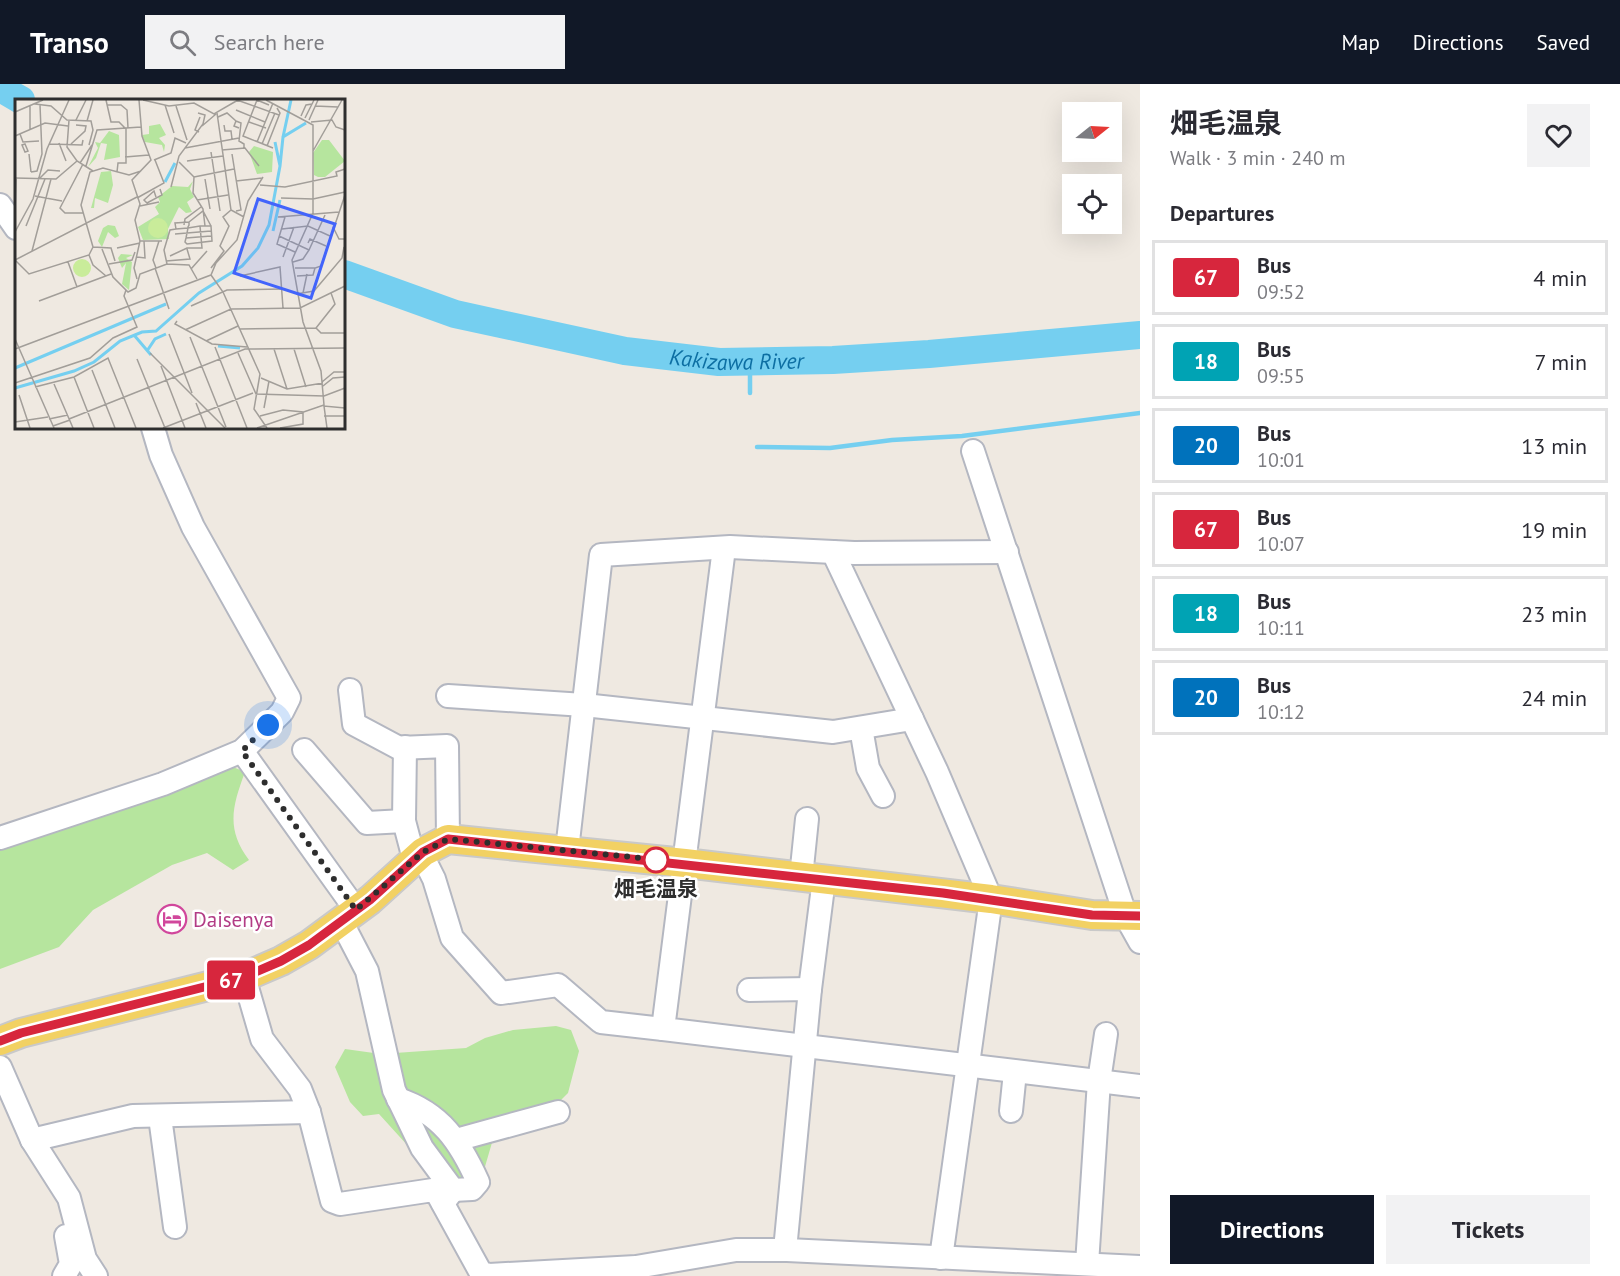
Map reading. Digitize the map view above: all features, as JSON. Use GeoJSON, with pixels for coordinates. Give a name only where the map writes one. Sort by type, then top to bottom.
{"type":"FeatureCollection","features":[{"type":"Feature","properties":{"kind":"main road"},"geometry":{"type":"LineString","coordinates":[[0,1041],[21,1033],[244,977],[281,961],[349,916],[418,856],[448,839],[685,863],[991,899],[1092,915],[1133,917]]}},
{"type":"Feature","properties":{"kind":"street"},"geometry":{"type":"LineString","coordinates":[[0,205],[15,227]]}},
{"type":"Feature","properties":{"kind":"street"},"geometry":{"type":"LineString","coordinates":[[0,837],[163,784],[242,751],[282,712],[289,698],[193,527],[161,455],[153,429]]}},
{"type":"Feature","properties":{"kind":"street"},"geometry":{"type":"LineString","coordinates":[[973,451],[1140,942]]}},
{"type":"Feature","properties":{"kind":"street"},"geometry":{"type":"LineString","coordinates":[[567,850],[601,555],[724,548],[833,552],[1006,552]]}},
{"type":"Feature","properties":{"kind":"street"},"geometry":{"type":"LineString","coordinates":[[663,1029],[724,548]]}},
{"type":"Feature","properties":{"kind":"street"},"geometry":{"type":"LineString","coordinates":[[833,552],[912,719],[991,899],[941,1258]]}},
{"type":"Feature","properties":{"kind":"street"},"geometry":{"type":"LineString","coordinates":[[350,690],[354,724],[399,748],[447,746],[448,839]]}},
{"type":"Feature","properties":{"kind":"street"},"geometry":{"type":"LineString","coordinates":[[448,696],[584,705],[833,732],[912,719]]}},
{"type":"Feature","properties":{"kind":"street"},"geometry":{"type":"LineString","coordinates":[[861,728],[868,768],[883,796]]}},
{"type":"Feature","properties":{"kind":"street"},"geometry":{"type":"LineString","coordinates":[[405,747],[404,821],[418,856],[434,879],[452,939],[501,993],[558,985],[601,1022],[1140,1086]]}},
{"type":"Feature","properties":{"kind":"street"},"geometry":{"type":"LineString","coordinates":[[304,750],[367,823],[404,821]]}},
{"type":"Feature","properties":{"kind":"street"},"geometry":{"type":"LineString","coordinates":[[242,751],[349,916],[367,971],[398,1099],[448,1197],[481,1273],[489,1275],[627,1268],[736,1250],[785,1250],[1089,1268],[1140,1267]]}},
{"type":"Feature","properties":{"kind":"street"},"geometry":{"type":"LineString","coordinates":[[785,1250],[810,989],[812,878],[807,819]]}},
{"type":"Feature","properties":{"kind":"street"},"geometry":{"type":"LineString","coordinates":[[244,977],[262,1039],[293,1078],[309,1112],[332,1202],[340,1204],[433,1190],[448,1197],[472,1189],[478,1182],[456,1140],[419,1106],[398,1099]]}},
{"type":"Feature","properties":{"kind":"street"},"geometry":{"type":"LineString","coordinates":[[749,990],[810,989]]}},
{"type":"Feature","properties":{"kind":"street"},"geometry":{"type":"LineString","coordinates":[[1089,1268],[1099,1082],[1106,1034]]}},
{"type":"Feature","properties":{"kind":"street"},"geometry":{"type":"LineString","coordinates":[[0,1067],[32,1140],[69,1198],[85,1259],[96,1276]]}},
{"type":"Feature","properties":{"kind":"street"},"geometry":{"type":"LineString","coordinates":[[1011,1111],[1015,1072]]}},
{"type":"Feature","properties":{"kind":"street"},"geometry":{"type":"LineString","coordinates":[[32,1140],[133,1116],[309,1112]]}},
{"type":"Feature","properties":{"kind":"street"},"geometry":{"type":"LineString","coordinates":[[456,1140],[558,1112]]}},
{"type":"Feature","properties":{"kind":"street"},"geometry":{"type":"LineString","coordinates":[[160,1117],[175,1227]]}},
{"type":"Feature","properties":{"kind":"street"},"geometry":{"type":"LineString","coordinates":[[59,1184],[70,1264],[64,1276]]}},
{"type":"Feature","properties":{"kind":"green space"},"geometry":{"type":"Polygon","coordinates":[[[219,761],[245,772],[234,807],[234,828],[249,860],[233,870],[207,853],[172,865],[93,910],[59,947],[0,969],[0,837],[219,761]]]}},
{"type":"Feature","properties":{"kind":"green space"},"geometry":{"type":"Polygon","coordinates":[[[556,1026],[571,1030],[579,1051],[568,1093],[545,1116],[498,1122],[484,1170],[450,1186],[428,1168],[379,1114],[363,1116],[350,1102],[335,1067],[345,1049],[381,1054],[466,1048],[485,1038],[513,1030],[556,1026]]]}},
{"type":"Feature","properties":{"kind":"waterway","name":"Kakizawa River"},"geometry":{"type":"LineString","coordinates":[[0,88],[19,99]]}},
{"type":"Feature","properties":{"kind":"waterway","name":"Kakizawa River"},"geometry":{"type":"LineString","coordinates":[[345,274],[455,314],[625,351],[719,362],[833,360],[929,354],[1140,335]]}},
{"type":"Feature","properties":{"kind":"waterway"},"geometry":{"type":"LineString","coordinates":[[750,362],[750,393]]}},
{"type":"Feature","properties":{"kind":"waterway"},"geometry":{"type":"LineString","coordinates":[[757,447],[830,448],[892,440],[962,436],[1140,413]]}},
{"type":"Feature","properties":{"kind":"bus line","name":"67"},"geometry":{"type":"LineString","coordinates":[[0,1041],[21,1033],[244,977],[281,961],[309,945],[370,900],[423,852],[448,839],[567,850],[943,893],[1092,915],[1140,916]]}},
{"type":"Feature","properties":{"kind":"place","name":"畑毛温泉"},"geometry":{"type":"Point","coordinates":[656,860]}},
{"type":"Feature","properties":{"kind":"place","name":"Daisenya"},"geometry":{"type":"Point","coordinates":[172,919]}},
{"type":"Feature","properties":{"kind":"route"},"geometry":{"type":"LineString","coordinates":[[268,725],[242,751],[356,910],[423,852],[448,839],[662,860],[656,860]]}}]}
